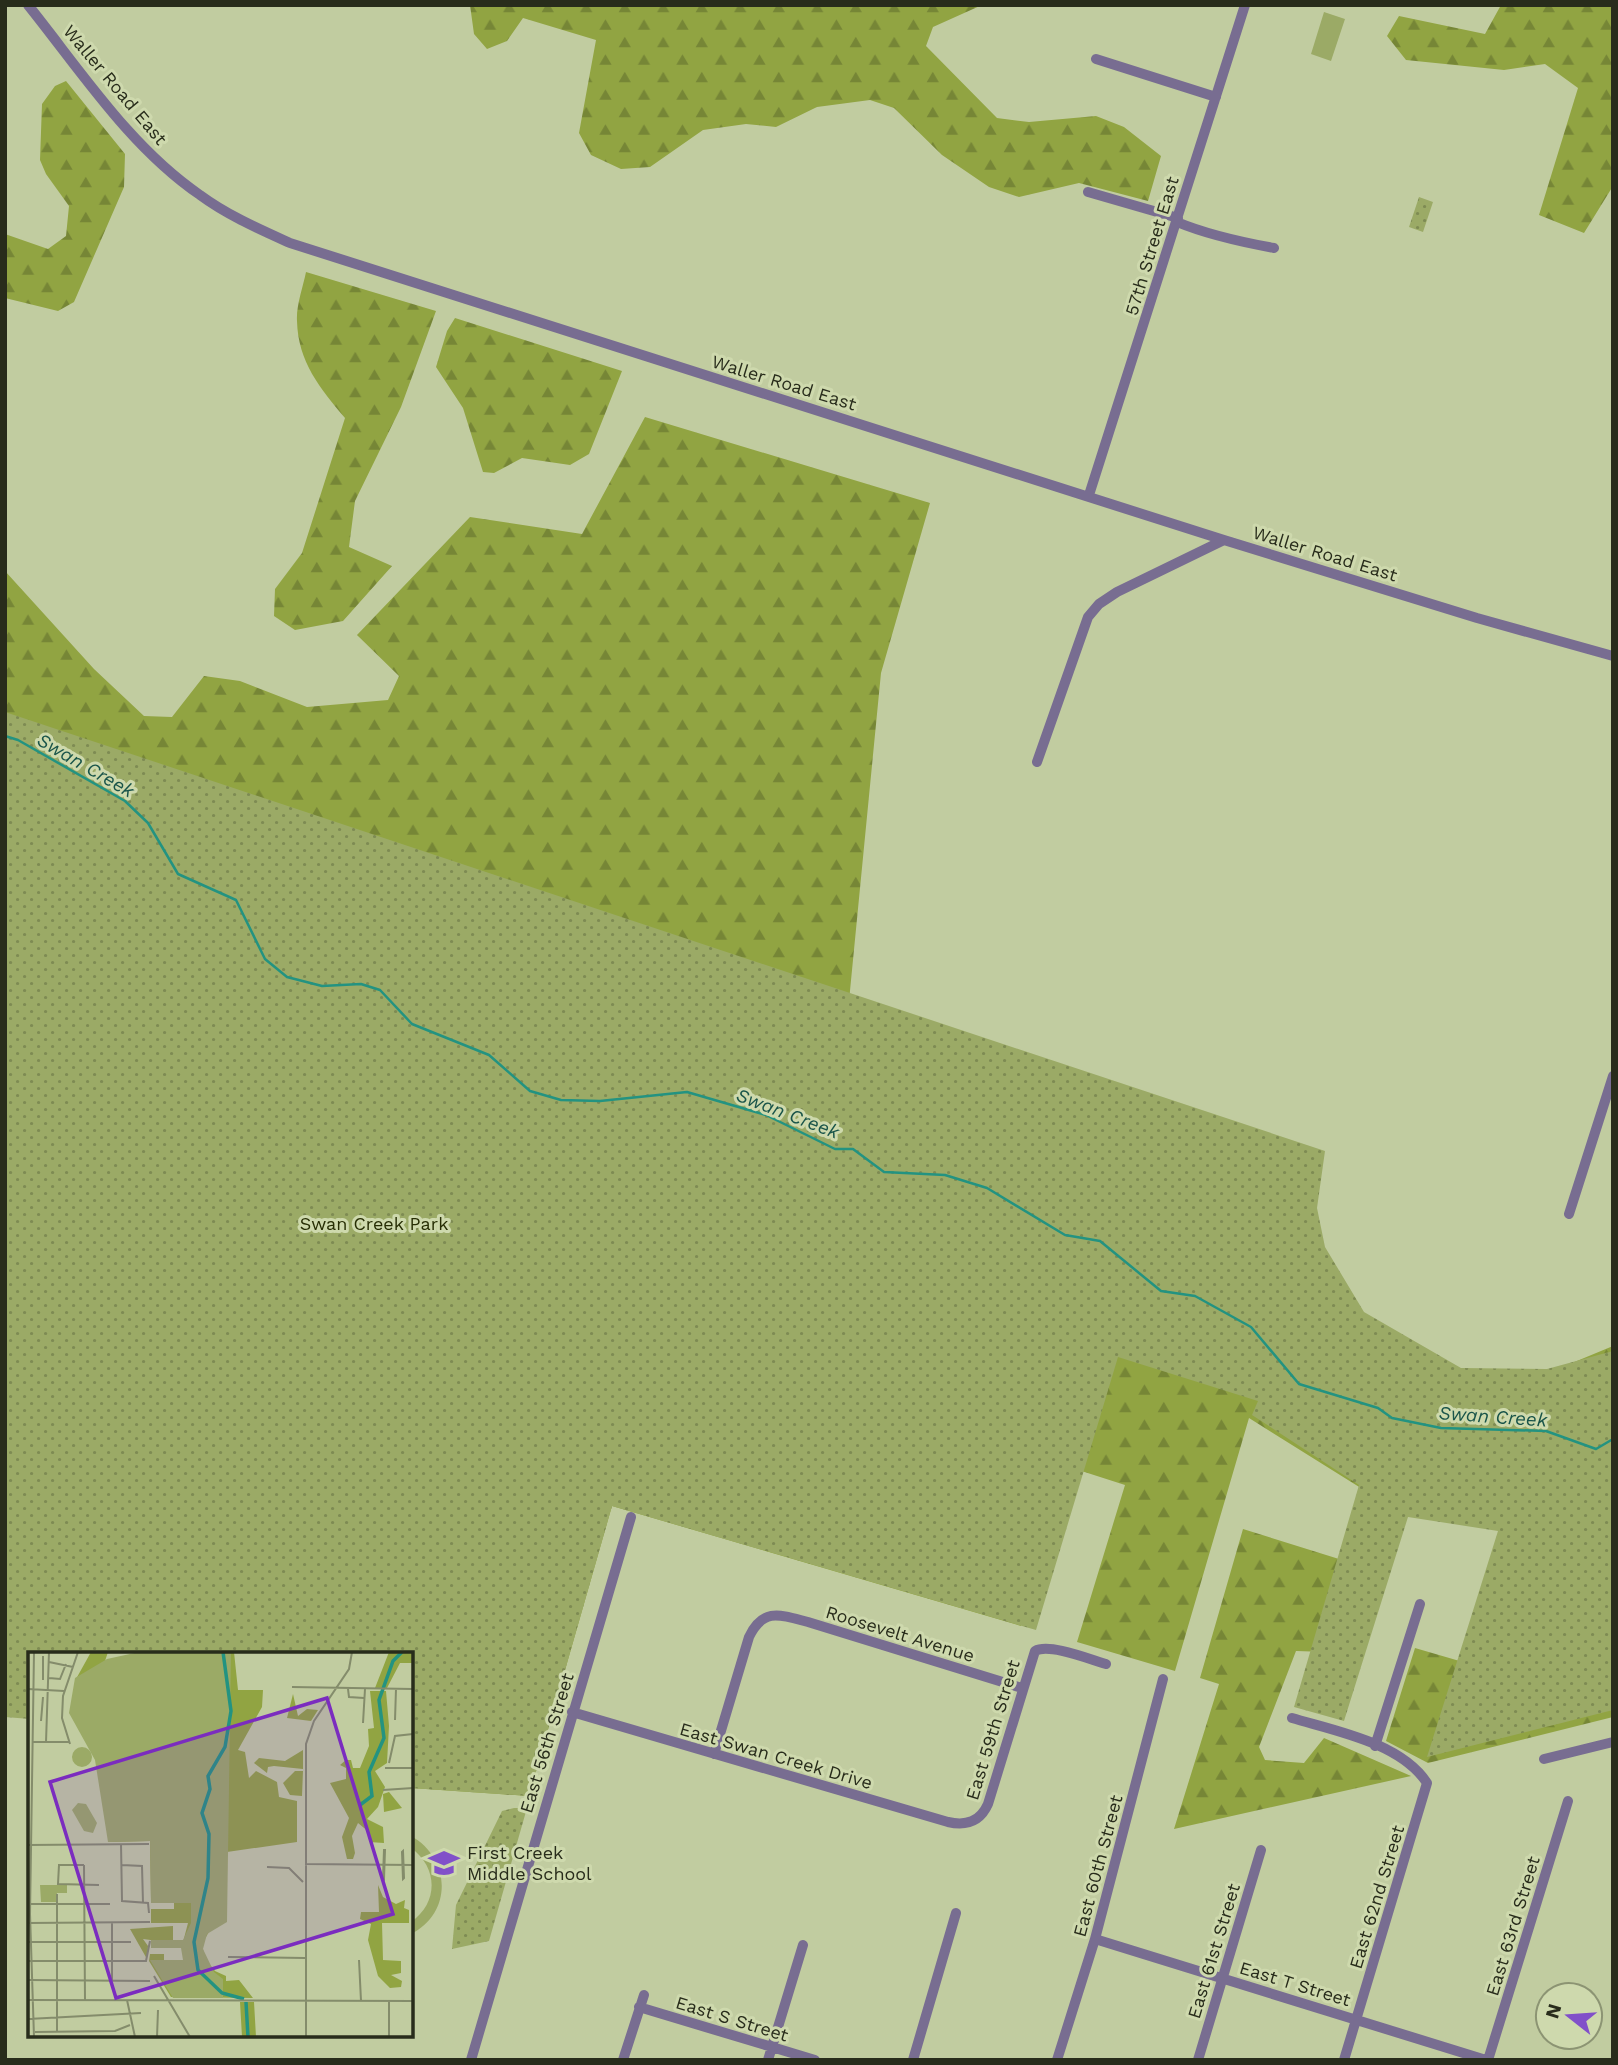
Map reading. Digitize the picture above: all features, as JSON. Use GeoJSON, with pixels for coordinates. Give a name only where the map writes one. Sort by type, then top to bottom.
{"type":"FeatureCollection","features":[{"type":"Feature","properties":{"kind":"street","name":"Waller Road East"},"geometry":{"type":"LineString","coordinates":[[28,5],[121,121],[167,168],[211,202],[277,237],[337,259],[1089,495],[1224,540],[1477,618],[1613,656]]}},
{"type":"Feature","properties":{"kind":"street","name":"57th Street East"},"geometry":{"type":"LineString","coordinates":[[1089,495],[1245,5]]}},
{"type":"Feature","properties":{"kind":"street"},"geometry":{"type":"LineString","coordinates":[[1096,59],[1216,96]]}},
{"type":"Feature","properties":{"kind":"street"},"geometry":{"type":"LineString","coordinates":[[1088,192],[1177,220],[1198,230],[1274,248]]}},
{"type":"Feature","properties":{"kind":"street"},"geometry":{"type":"LineString","coordinates":[[1037,762],[1088,617],[1099,604],[1117,592],[1224,540]]}},
{"type":"Feature","properties":{"kind":"street"},"geometry":{"type":"LineString","coordinates":[[1569,1214],[1613,1076]]}},
{"type":"Feature","properties":{"kind":"street","name":"East 56th Street"},"geometry":{"type":"LineString","coordinates":[[471,2060],[631,1517]]}},
{"type":"Feature","properties":{"kind":"street"},"geometry":{"type":"LineString","coordinates":[[1292,1718],[1376,1745],[1420,1604]]}},
{"type":"Feature","properties":{"kind":"street","name":"Roosevelt Avenue"},"geometry":{"type":"LineString","coordinates":[[714,1754],[749,1637],[756,1624],[768,1616],[783,1616],[808,1622],[1022,1688]]}},
{"type":"Feature","properties":{"kind":"street","name":"East 59th Street"},"geometry":{"type":"LineString","coordinates":[[973,1822],[981,1816],[988,1804],[1033,1652],[1042,1648],[1106,1664]]}},
{"type":"Feature","properties":{"kind":"street","name":"East 60th Street"},"geometry":{"type":"LineString","coordinates":[[1057,2060],[1095,1939],[1163,1679]]}},
{"type":"Feature","properties":{"kind":"street","name":"East Swan Creek Drive"},"geometry":{"type":"LineString","coordinates":[[572,1712],[947,1822],[973,1822]]}},
{"type":"Feature","properties":{"kind":"street"},"geometry":{"type":"LineString","coordinates":[[1544,1759],[1613,1742]]}},
{"type":"Feature","properties":{"kind":"street","name":"East 62nd Street"},"geometry":{"type":"LineString","coordinates":[[1344,2060],[1427,1783],[1413,1765],[1376,1745]]}},
{"type":"Feature","properties":{"kind":"street","name":"East 63rd Street"},"geometry":{"type":"LineString","coordinates":[[1487,2060],[1568,1801]]}},
{"type":"Feature","properties":{"kind":"street","name":"East 61st Street"},"geometry":{"type":"LineString","coordinates":[[1198,2060],[1261,1850]]}},
{"type":"Feature","properties":{"kind":"street"},"geometry":{"type":"LineString","coordinates":[[913,2060],[956,1913]]}},
{"type":"Feature","properties":{"kind":"street","name":"East T Street"},"geometry":{"type":"LineString","coordinates":[[1095,1939],[1487,2060]]}},
{"type":"Feature","properties":{"kind":"street"},"geometry":{"type":"LineString","coordinates":[[768,2060],[803,1945]]}},
{"type":"Feature","properties":{"kind":"street"},"geometry":{"type":"LineString","coordinates":[[623,2060],[643,1995]]}},
{"type":"Feature","properties":{"kind":"street","name":"East S Street"},"geometry":{"type":"LineString","coordinates":[[639,2007],[815,2060]]}},
{"type":"Feature","properties":{"kind":"green space"},"geometry":{"type":"Polygon","coordinates":[[[470,5],[982,5],[933,27],[926,46],[997,118],[1029,122],[1096,116],[1124,127],[1161,156],[1148,201],[1079,183],[1019,197],[989,187],[942,155],[894,108],[870,100],[817,107],[776,127],[746,124],[703,130],[650,167],[621,169],[591,155],[579,133],[596,40],[523,18],[507,41],[487,49],[474,34],[470,5]]]}},
{"type":"Feature","properties":{"kind":"green space"},"geometry":{"type":"Polygon","coordinates":[[[1501,5],[1613,5],[1613,186],[1584,233],[1539,215],[1578,88],[1545,64],[1504,70],[1406,60],[1387,36],[1399,16],[1485,34],[1501,5]]]}},
{"type":"Feature","properties":{"kind":"green space"},"geometry":{"type":"Polygon","coordinates":[[[1324,12],[1345,19],[1331,61],[1311,54],[1324,12]]]}},
{"type":"Feature","properties":{"kind":"green space"},"geometry":{"type":"Polygon","coordinates":[[[66,81],[125,154],[124,187],[74,302],[58,311],[5,298],[5,234],[48,249],[66,236],[69,206],[46,174],[40,160],[42,104],[55,86],[66,81]]]}},
{"type":"Feature","properties":{"kind":"green space"},"geometry":{"type":"Polygon","coordinates":[[[1419,197],[1433,202],[1423,232],[1409,227],[1419,197]]]}},
{"type":"Feature","properties":{"kind":"green space"},"geometry":{"type":"Polygon","coordinates":[[[306,272],[436,311],[401,407],[355,501],[349,547],[392,566],[343,621],[295,630],[274,616],[275,589],[302,553],[345,418],[319,385],[301,349],[297,315],[306,272]]]}},
{"type":"Feature","properties":{"kind":"green space"},"geometry":{"type":"Polygon","coordinates":[[[455,318],[622,371],[589,454],[570,465],[522,458],[494,473],[483,472],[463,408],[436,367],[447,331],[455,318]]]}},
{"type":"Feature","properties":{"kind":"green space","name":"Swan Creek Park"},"geometry":{"type":"Polygon","coordinates":[[[645,417],[930,503],[881,673],[849,1001],[1303,1240],[1343,1302],[1426,1364],[1531,1380],[1613,1346],[1613,1717],[1428,1763],[1386,1741],[1415,1648],[1463,1662],[1506,1524],[1396,1510],[1249,1418],[1175,1671],[1077,1642],[1125,1485],[1069,1467],[1021,1626],[612,1506],[529,1796],[413,1788],[413,1652],[30,1652],[5,917],[5,571],[94,669],[144,716],[172,717],[204,676],[240,681],[307,707],[388,700],[399,676],[357,635],[470,517],[582,534],[645,417]]]}},
{"type":"Feature","properties":{"kind":"green space","name":"Swan Creek Park"},"geometry":{"type":"Polygon","coordinates":[[[5,712],[1325,1151],[1317,1208],[1325,1247],[1364,1312],[1461,1368],[1547,1369],[1613,1351],[1613,1710],[1427,1757],[1498,1531],[1408,1517],[1344,1721],[1294,1707],[1359,1485],[1252,1415],[1258,1401],[1118,1357],[1036,1630],[612,1506],[529,1796],[413,1788],[413,1652],[28,1652],[28,1719],[5,1717],[5,712]]]}},
{"type":"Feature","properties":{"kind":"green space"},"geometry":{"type":"Polygon","coordinates":[[[1243,1529],[1355,1564],[1326,1652],[1296,1651],[1259,1747],[1265,1760],[1304,1763],[1324,1738],[1411,1776],[1174,1829],[1219,1684],[1200,1678],[1243,1529]]]}},
{"type":"Feature","properties":{"kind":"green space"},"geometry":{"type":"Polygon","coordinates":[[[527,1808],[489,1941],[452,1949],[456,1905],[502,1811],[527,1808]]]}},
{"type":"Feature","properties":{"kind":"green space"},"geometry":{"type":"Polygon","coordinates":[[[413,1838],[434,1858],[442,1885],[440,1900],[434,1913],[425,1925],[413,1933],[413,1920],[427,1905],[432,1885],[426,1865],[413,1850],[413,1838]]]}},
{"type":"Feature","properties":{"kind":"waterway","name":"Swan Creek"},"geometry":{"type":"LineString","coordinates":[[5,736],[18,740],[125,801],[148,823],[178,874],[236,900],[265,959],[287,977],[322,986],[361,984],[380,990],[412,1024],[489,1055],[530,1091],[561,1100],[600,1101],[687,1092],[766,1115],[835,1149],[853,1149],[884,1172],[945,1175],[987,1188],[1065,1235],[1100,1241],[1161,1291],[1195,1296],[1251,1327],[1299,1384],[1378,1408],[1392,1418],[1441,1428],[1546,1431],[1596,1449],[1613,1439]]}},
{"type":"Feature","properties":{"kind":"place","name":"First Creek Middle School"},"geometry":{"type":"Point","coordinates":[444,1863]}}]}
